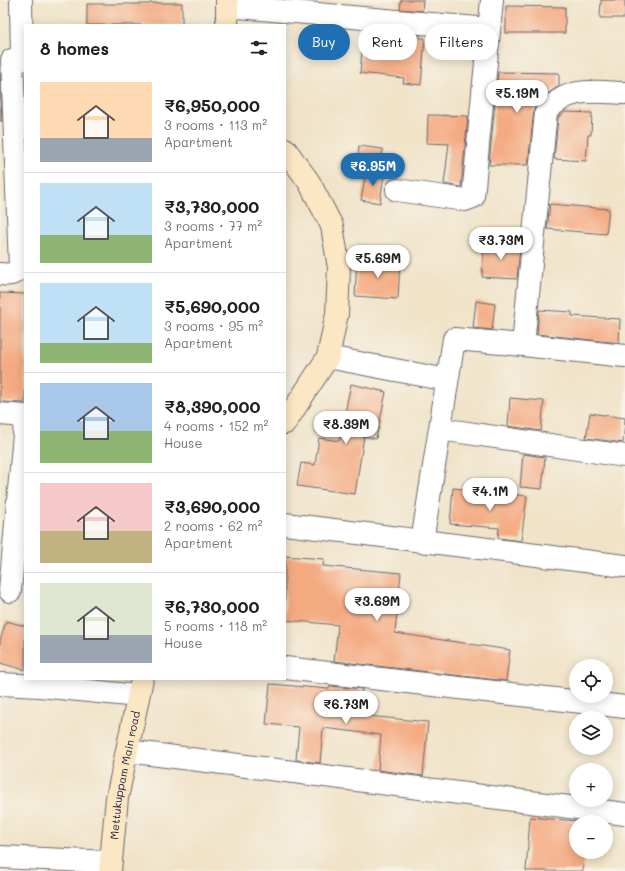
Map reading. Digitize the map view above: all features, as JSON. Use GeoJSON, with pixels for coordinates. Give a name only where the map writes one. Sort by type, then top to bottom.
{"type":"FeatureCollection","features":[{"type":"Feature","properties":{"kind":"main road"},"geometry":{"type":"LineString","coordinates":[[286,150],[310,182],[332,226],[338,268],[337,314],[328,357],[286,421]]}},
{"type":"Feature","properties":{"kind":"main road","name":"Mettukuppam Main road"},"geometry":{"type":"LineString","coordinates":[[110,866],[117,798],[140,687]]}},
{"type":"Feature","properties":{"kind":"street"},"geometry":{"type":"LineString","coordinates":[[0,274],[10,275],[16,272],[20,267],[15,60],[21,0]]}},
{"type":"Feature","properties":{"kind":"street"},"geometry":{"type":"LineString","coordinates":[[490,24],[492,0]]}},
{"type":"Feature","properties":{"kind":"street"},"geometry":{"type":"LineString","coordinates":[[227,10],[425,24]]}},
{"type":"Feature","properties":{"kind":"street"},"geometry":{"type":"LineString","coordinates":[[397,190],[465,200],[473,197],[486,60]]}},
{"type":"Feature","properties":{"kind":"street"},"geometry":{"type":"LineString","coordinates":[[523,345],[546,112],[554,102],[578,92],[625,93]]}},
{"type":"Feature","properties":{"kind":"street"},"geometry":{"type":"LineString","coordinates":[[422,542],[454,339],[625,356]]}},
{"type":"Feature","properties":{"kind":"street"},"geometry":{"type":"LineString","coordinates":[[328,357],[447,380]]}},
{"type":"Feature","properties":{"kind":"street"},"geometry":{"type":"LineString","coordinates":[[0,414],[24,416]]}},
{"type":"Feature","properties":{"kind":"street"},"geometry":{"type":"LineString","coordinates":[[440,429],[625,456]]}},
{"type":"Feature","properties":{"kind":"street"},"geometry":{"type":"LineString","coordinates":[[12,592],[24,436]]}},
{"type":"Feature","properties":{"kind":"street"},"geometry":{"type":"LineString","coordinates":[[286,524],[625,566]]}},
{"type":"Feature","properties":{"kind":"street"},"geometry":{"type":"LineString","coordinates":[[286,668],[625,707]]}},
{"type":"Feature","properties":{"kind":"street"},"geometry":{"type":"LineString","coordinates":[[0,684],[140,687]]}},
{"type":"Feature","properties":{"kind":"street"},"geometry":{"type":"LineString","coordinates":[[127,750],[625,814]]}},
{"type":"Feature","properties":{"kind":"street"},"geometry":{"type":"LineString","coordinates":[[0,857],[110,866]]}},
{"type":"Feature","properties":{"kind":"building"},"geometry":{"type":"Polygon","coordinates":[[[401,0],[423,0],[422,11],[400,9],[401,0]]]}},
{"type":"Feature","properties":{"kind":"building"},"geometry":{"type":"Polygon","coordinates":[[[601,0],[625,0],[625,18],[600,18],[601,0]]]}},
{"type":"Feature","properties":{"kind":"building"},"geometry":{"type":"Polygon","coordinates":[[[182,3],[182,24],[87,24],[87,4],[182,3]]]}},
{"type":"Feature","properties":{"kind":"building"},"geometry":{"type":"Polygon","coordinates":[[[506,6],[565,7],[565,33],[506,33],[506,6]]]}},
{"type":"Feature","properties":{"kind":"building"},"geometry":{"type":"Polygon","coordinates":[[[417,35],[420,35],[420,38],[425,38],[421,85],[403,83],[404,78],[360,73],[361,60],[417,60],[417,35]]]}},
{"type":"Feature","properties":{"kind":"building"},"geometry":{"type":"Polygon","coordinates":[[[498,72],[559,73],[559,86],[537,103],[534,110],[528,165],[489,165],[498,72]]]}},
{"type":"Feature","properties":{"kind":"building"},"geometry":{"type":"Polygon","coordinates":[[[0,73],[2,121],[0,121],[0,73]]]}},
{"type":"Feature","properties":{"kind":"building"},"geometry":{"type":"Polygon","coordinates":[[[565,112],[592,113],[591,135],[588,135],[586,161],[554,159],[558,118],[565,112]]]}},
{"type":"Feature","properties":{"kind":"building"},"geometry":{"type":"Polygon","coordinates":[[[428,115],[468,116],[461,187],[444,184],[449,144],[427,143],[428,115]]]}},
{"type":"Feature","properties":{"kind":"building"},"geometry":{"type":"Polygon","coordinates":[[[359,146],[383,149],[381,167],[357,164],[359,146]]]}},
{"type":"Feature","properties":{"kind":"building"},"geometry":{"type":"Polygon","coordinates":[[[366,172],[384,174],[380,203],[361,200],[366,172]]]}},
{"type":"Feature","properties":{"kind":"building"},"geometry":{"type":"Polygon","coordinates":[[[550,204],[609,209],[606,234],[547,229],[550,204]]]}},
{"type":"Feature","properties":{"kind":"building"},"geometry":{"type":"Polygon","coordinates":[[[484,243],[520,246],[517,279],[482,277],[484,243]]]}},
{"type":"Feature","properties":{"kind":"building"},"geometry":{"type":"Polygon","coordinates":[[[357,259],[400,262],[398,299],[355,296],[357,259]]]}},
{"type":"Feature","properties":{"kind":"building"},"geometry":{"type":"Polygon","coordinates":[[[0,293],[24,294],[24,403],[0,402],[0,293]]]}},
{"type":"Feature","properties":{"kind":"building"},"geometry":{"type":"Polygon","coordinates":[[[476,301],[495,304],[492,330],[473,328],[476,301]]]}},
{"type":"Feature","properties":{"kind":"building"},"geometry":{"type":"Polygon","coordinates":[[[539,310],[572,312],[572,316],[620,319],[619,343],[537,334],[539,310]]]}},
{"type":"Feature","properties":{"kind":"building"},"geometry":{"type":"Polygon","coordinates":[[[351,384],[386,392],[376,439],[364,436],[355,494],[297,486],[301,463],[315,465],[319,438],[339,441],[351,384]]]}},
{"type":"Feature","properties":{"kind":"building"},"geometry":{"type":"Polygon","coordinates":[[[510,398],[544,401],[541,431],[508,426],[510,398]]]}},
{"type":"Feature","properties":{"kind":"building"},"geometry":{"type":"Polygon","coordinates":[[[590,413],[625,418],[623,443],[586,438],[590,413]]]}},
{"type":"Feature","properties":{"kind":"building"},"geometry":{"type":"Polygon","coordinates":[[[523,454],[545,457],[542,489],[520,487],[523,454]]]}},
{"type":"Feature","properties":{"kind":"building"},"geometry":{"type":"Polygon","coordinates":[[[453,488],[527,496],[521,541],[498,538],[499,528],[450,524],[453,488]]]}},
{"type":"Feature","properties":{"kind":"building"},"geometry":{"type":"Polygon","coordinates":[[[286,556],[324,559],[323,566],[401,573],[395,633],[510,650],[506,681],[334,661],[338,625],[286,620],[286,556]]]}},
{"type":"Feature","properties":{"kind":"building"},"geometry":{"type":"Polygon","coordinates":[[[6,621],[24,626],[24,670],[0,663],[0,641],[6,621]]]}},
{"type":"Feature","properties":{"kind":"building"},"geometry":{"type":"Polygon","coordinates":[[[270,684],[329,689],[330,686],[362,689],[358,715],[428,722],[423,776],[378,770],[381,735],[323,728],[320,763],[296,760],[299,727],[266,724],[270,684]]]}},
{"type":"Feature","properties":{"kind":"building"},"geometry":{"type":"Polygon","coordinates":[[[530,817],[569,820],[569,859],[584,859],[583,871],[526,871],[530,817]]]}}]}
